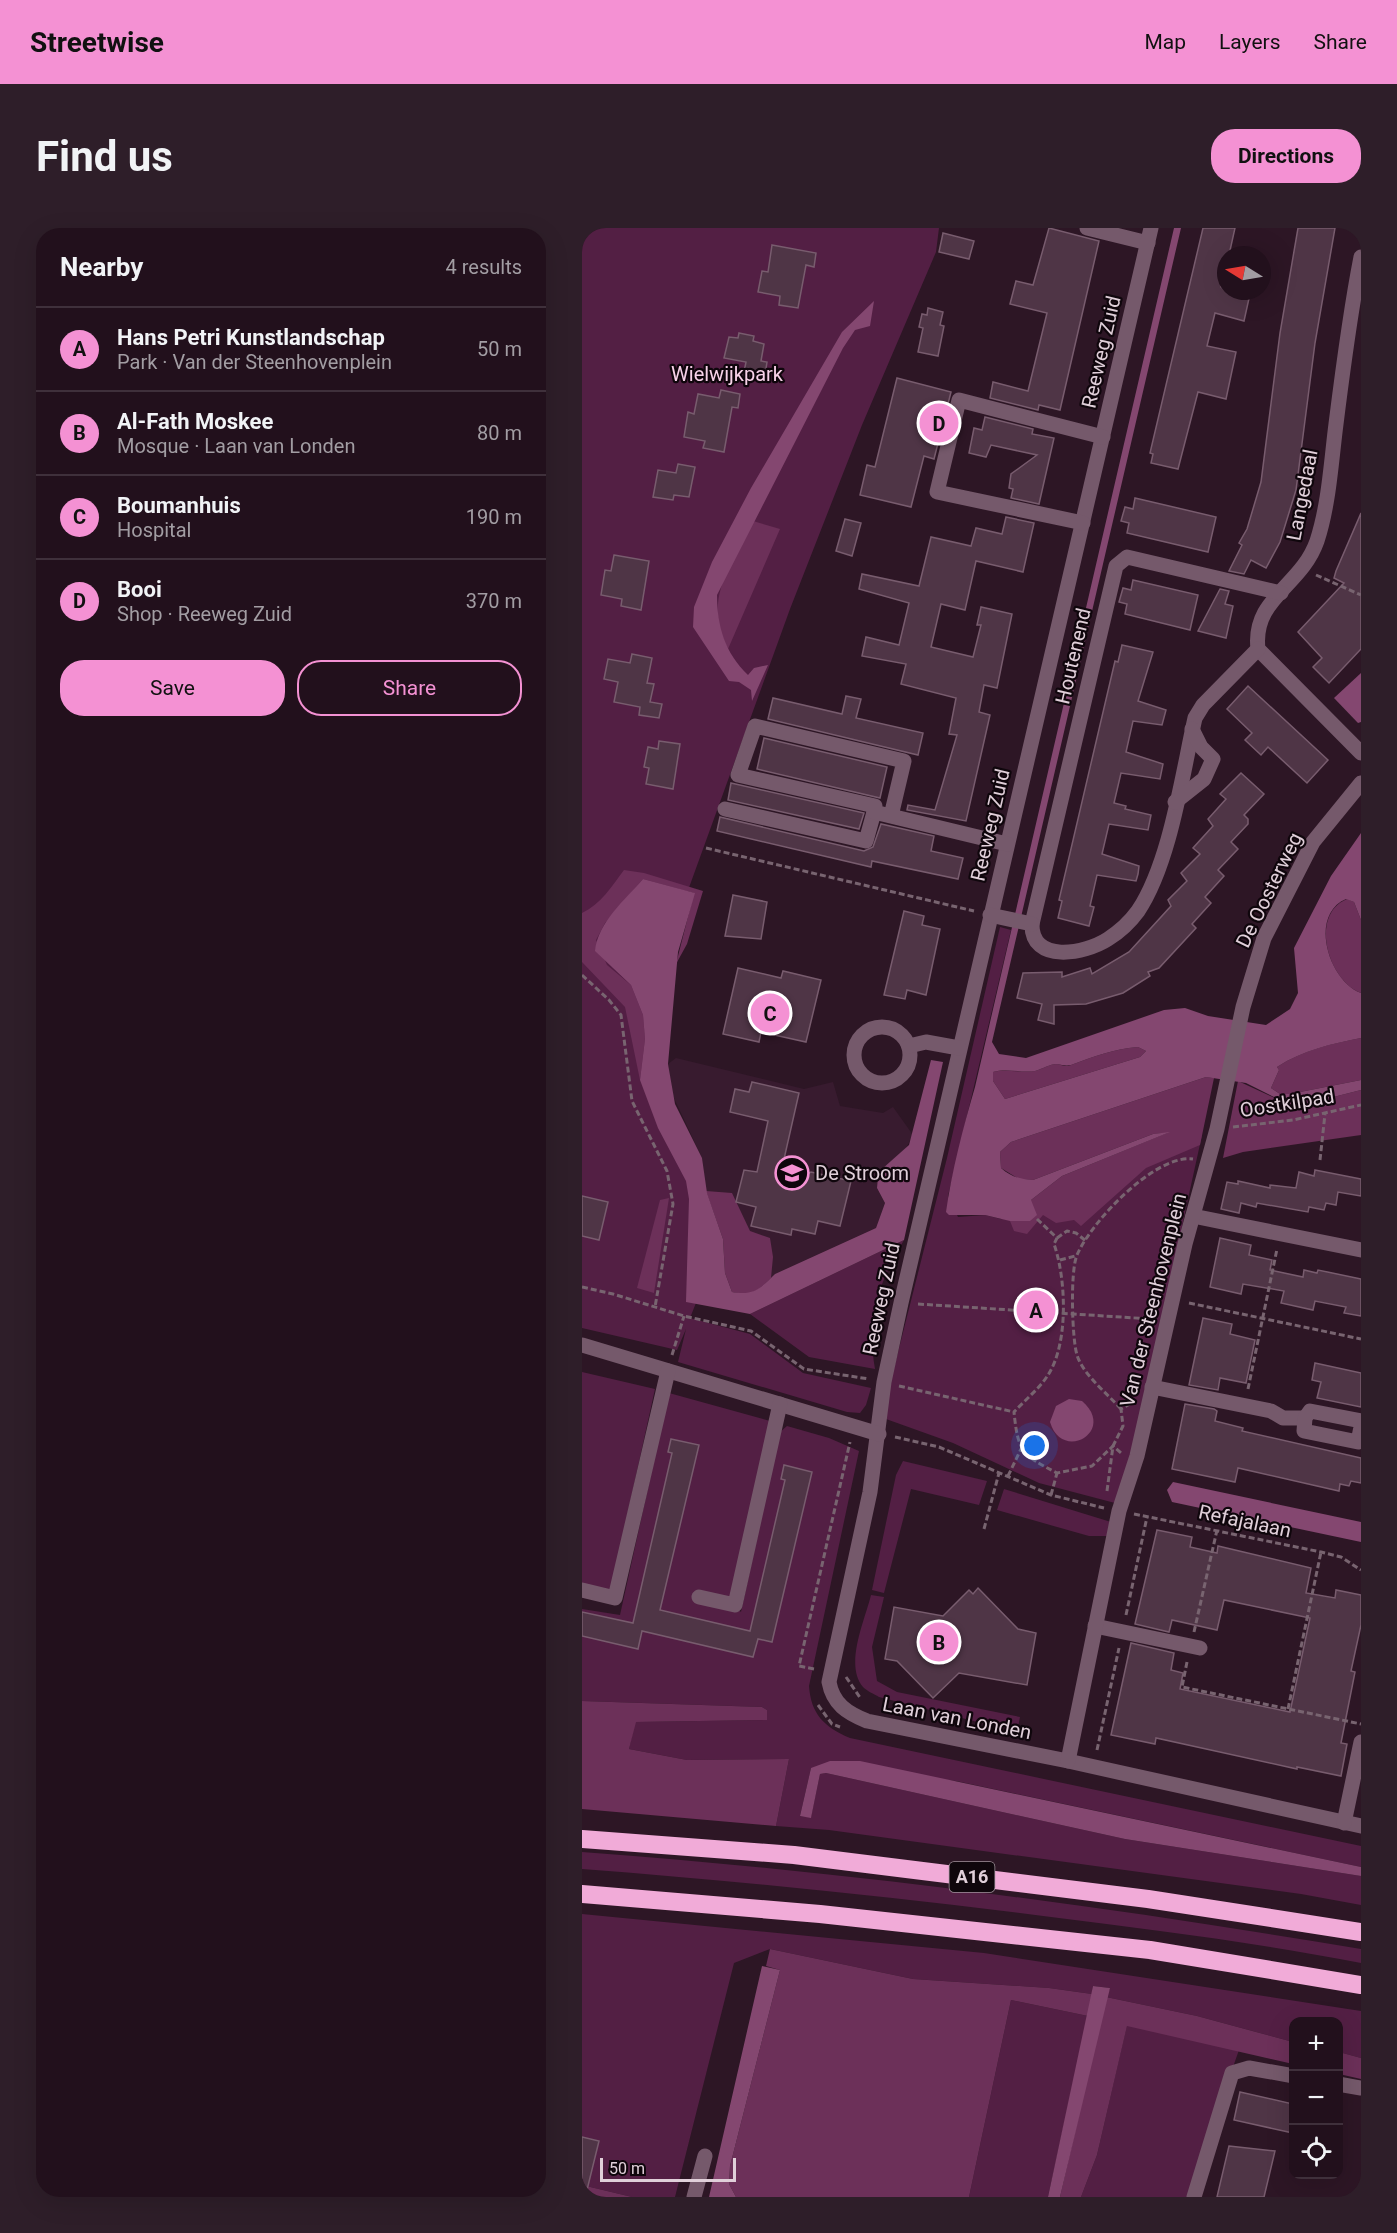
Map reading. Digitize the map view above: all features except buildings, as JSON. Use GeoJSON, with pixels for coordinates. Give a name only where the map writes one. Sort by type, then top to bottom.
{"type":"FeatureCollection","features":[{"type":"Feature","properties":{"kind":"highway","name":"A16"},"geometry":{"type":"LineString","coordinates":[[582,1839],[806,1856],[1148,1899],[1361,1932]]}},
{"type":"Feature","properties":{"kind":"highway"},"geometry":{"type":"LineString","coordinates":[[582,1894],[820,1914],[1150,1950],[1361,1985]]}},
{"type":"Feature","properties":{"kind":"street"},"geometry":{"type":"LineString","coordinates":[[1087,228],[1149,236]]}},
{"type":"Feature","properties":{"kind":"street","name":"Reeweg Zuid"},"geometry":{"type":"LineString","coordinates":[[879,1434],[884,1382],[901,1303],[959,1048],[997,916],[1007,844],[1149,236]]}},
{"type":"Feature","properties":{"kind":"street","name":"Langedaal"},"geometry":{"type":"LineString","coordinates":[[1258,649],[1258,622],[1263,612],[1302,569],[1313,553],[1326,501],[1347,328],[1361,257]]}},
{"type":"Feature","properties":{"kind":"street"},"geometry":{"type":"LineString","coordinates":[[1083,523],[937,492],[959,400],[1102,436]]}},
{"type":"Feature","properties":{"kind":"street","name":"Houtenend"},"geometry":{"type":"LineString","coordinates":[[1032,924],[1116,566],[1127,557],[1281,593]]}},
{"type":"Feature","properties":{"kind":"street"},"geometry":{"type":"LineString","coordinates":[[997,916],[1032,924],[1032,934],[1038,946],[1049,952],[1077,951],[1093,947],[1119,931],[1137,912],[1154,880],[1195,718],[1203,705],[1258,649],[1361,753]]}},
{"type":"Feature","properties":{"kind":"street"},"geometry":{"type":"LineString","coordinates":[[725,809],[866,841],[875,806],[738,775],[755,726],[904,761],[891,816]]}},
{"type":"Feature","properties":{"kind":"street"},"geometry":{"type":"LineString","coordinates":[[1175,802],[1204,779],[1213,759],[1201,747],[1192,729]]}},
{"type":"Feature","properties":{"kind":"street","name":"De Oosterweg"},"geometry":{"type":"LineString","coordinates":[[1224,1098],[1243,1007],[1264,938],[1312,842],[1361,783]]}},
{"type":"Feature","properties":{"kind":"street"},"geometry":{"type":"LineString","coordinates":[[873,812],[1007,844]]}},
{"type":"Feature","properties":{"kind":"street"},"geometry":{"type":"LineString","coordinates":[[909,1046],[926,1042],[959,1048]]}},
{"type":"Feature","properties":{"kind":"street","name":"Van der Steenhovenplein"},"geometry":{"type":"LineString","coordinates":[[1068,1761],[1116,1511],[1137,1456],[1172,1299],[1224,1098]]}},
{"type":"Feature","properties":{"kind":"street"},"geometry":{"type":"LineString","coordinates":[[1193,1216],[1361,1250]]}},
{"type":"Feature","properties":{"kind":"street"},"geometry":{"type":"LineString","coordinates":[[582,1345],[879,1434]]}},
{"type":"Feature","properties":{"kind":"street"},"geometry":{"type":"LineString","coordinates":[[582,1590],[615,1598],[668,1371]]}},
{"type":"Feature","properties":{"kind":"street"},"geometry":{"type":"LineString","coordinates":[[1152,1387],[1271,1411],[1283,1418],[1305,1418]]}},
{"type":"Feature","properties":{"kind":"street"},"geometry":{"type":"LineString","coordinates":[[699,1598],[735,1605],[780,1404]]}},
{"type":"Feature","properties":{"kind":"street"},"geometry":{"type":"LineString","coordinates":[[1361,1421],[1310,1411],[1305,1418],[1304,1431],[1358,1442],[1361,1426]]}},
{"type":"Feature","properties":{"kind":"street","name":"Laan van Londen"},"geometry":{"type":"LineString","coordinates":[[879,1434],[870,1492],[829,1670],[829,1682],[836,1703],[851,1715],[867,1721],[1068,1761],[1361,1826]]}},
{"type":"Feature","properties":{"kind":"street"},"geometry":{"type":"LineString","coordinates":[[1095,1626],[1200,1648]]}},
{"type":"Feature","properties":{"kind":"street"},"geometry":{"type":"LineString","coordinates":[[1344,1822],[1361,1742]]}},
{"type":"Feature","properties":{"kind":"street"},"geometry":{"type":"LineString","coordinates":[[1194,2197],[1232,2073],[1249,2068],[1289,2075]]}},
{"type":"Feature","properties":{"kind":"street"},"geometry":{"type":"LineString","coordinates":[[1343,2085],[1361,2088]]}},
{"type":"Feature","properties":{"kind":"street"},"geometry":{"type":"LineString","coordinates":[[694,2197],[705,2156]]}},
{"type":"Feature","properties":{"kind":"path"},"geometry":{"type":"LineString","coordinates":[[1302,569],[1361,595]]}},
{"type":"Feature","properties":{"kind":"path"},"geometry":{"type":"LineString","coordinates":[[706,848],[997,916]]}},
{"type":"Feature","properties":{"kind":"path"},"geometry":{"type":"LineString","coordinates":[[582,975],[609,1000],[621,1016],[632,1101],[667,1171],[673,1204],[655,1307]]}},
{"type":"Feature","properties":{"kind":"path","name":"Oostkilpad"},"geometry":{"type":"LineString","coordinates":[[1217,1129],[1325,1114],[1361,1105]]}},
{"type":"Feature","properties":{"kind":"path"},"geometry":{"type":"LineString","coordinates":[[1320,1160],[1325,1114]]}},
{"type":"Feature","properties":{"kind":"path"},"geometry":{"type":"LineString","coordinates":[[1116,1511],[1107,1484],[1113,1446],[1123,1426],[1121,1409],[1078,1357],[1071,1292],[1076,1256],[1117,1201],[1164,1165],[1184,1157],[1209,1160]]}},
{"type":"Feature","properties":{"kind":"path"},"geometry":{"type":"LineString","coordinates":[[1036,1219],[1057,1238]]}},
{"type":"Feature","properties":{"kind":"path"},"geometry":{"type":"LineString","coordinates":[[1014,1412],[1049,1374],[1059,1348],[1062,1313],[1060,1260],[1054,1244],[1057,1238],[1067,1231],[1076,1233],[1086,1241]]}},
{"type":"Feature","properties":{"kind":"path"},"geometry":{"type":"LineString","coordinates":[[1244,1406],[1280,1234]]}},
{"type":"Feature","properties":{"kind":"path"},"geometry":{"type":"LineString","coordinates":[[1060,1260],[1076,1256]]}},
{"type":"Feature","properties":{"kind":"path"},"geometry":{"type":"LineString","coordinates":[[582,1287],[684,1316],[752,1331],[804,1369],[884,1382],[1014,1412]]}},
{"type":"Feature","properties":{"kind":"path"},"geometry":{"type":"LineString","coordinates":[[1172,1299],[1361,1339]]}},
{"type":"Feature","properties":{"kind":"path"},"geometry":{"type":"LineString","coordinates":[[901,1303],[1167,1322]]}},
{"type":"Feature","properties":{"kind":"path"},"geometry":{"type":"LineString","coordinates":[[668,1371],[684,1316]]}},
{"type":"Feature","properties":{"kind":"path"},"geometry":{"type":"LineString","coordinates":[[1121,1409],[1140,1398],[1152,1387]]}},
{"type":"Feature","properties":{"kind":"path"},"geometry":{"type":"LineString","coordinates":[[1014,1412],[1021,1449],[1029,1458],[1057,1473],[1092,1466],[1113,1446]]}},
{"type":"Feature","properties":{"kind":"path"},"geometry":{"type":"LineString","coordinates":[[814,1677],[816,1669],[799,1666],[854,1427]]}},
{"type":"Feature","properties":{"kind":"path"},"geometry":{"type":"LineString","coordinates":[[879,1434],[939,1447],[1051,1495],[1116,1511]]}},
{"type":"Feature","properties":{"kind":"path"},"geometry":{"type":"LineString","coordinates":[[1008,1476],[1021,1449]]}},
{"type":"Feature","properties":{"kind":"path"},"geometry":{"type":"LineString","coordinates":[[984,1529],[999,1472]]}},
{"type":"Feature","properties":{"kind":"path"},"geometry":{"type":"LineString","coordinates":[[1051,1495],[1057,1473]]}},
{"type":"Feature","properties":{"kind":"path","name":"Refajalaan"},"geometry":{"type":"LineString","coordinates":[[1116,1511],[1321,1552],[1341,1557],[1361,1570]]}},
{"type":"Feature","properties":{"kind":"path"},"geometry":{"type":"LineString","coordinates":[[1321,1552],[1288,1709],[1361,1724]]}},
{"type":"Feature","properties":{"kind":"path"},"geometry":{"type":"LineString","coordinates":[[846,1667],[850,1684],[867,1704]]}},
{"type":"Feature","properties":{"kind":"path"},"geometry":{"type":"LineString","coordinates":[[816,1702],[832,1724],[846,1730]]}},
{"type":"Feature","properties":{"kind":"shaded area"},"geometry":{"type":"Polygon","coordinates":[[[1174,228],[1181,228],[992,1042],[999,1054],[1026,1058],[1164,1010],[1185,1008],[1208,1016],[1266,1025],[1290,1009],[1298,993],[1294,948],[1331,876],[1361,833],[1361,920],[1354,902],[1346,899],[1334,907],[1328,919],[1326,933],[1327,948],[1332,963],[1340,976],[1361,993],[1361,1038],[1318,1048],[1287,1061],[1277,1067],[1279,1070],[1271,1088],[1280,1094],[1290,1094],[1361,1080],[1361,1090],[1294,1107],[1246,1083],[1206,1077],[1011,1142],[1000,1152],[1001,1168],[1016,1177],[1033,1180],[1153,1134],[1170,1132],[1062,1176],[1031,1200],[1037,1215],[1030,1221],[1010,1221],[985,1215],[949,1215],[946,1212],[958,1149],[975,1087],[1174,228]],[[1138,1047],[1129,1048],[1071,1065],[1054,1064],[1035,1071],[998,1071],[993,1072],[993,1081],[1005,1099],[1140,1057],[1146,1051],[1138,1047]]]}},
{"type":"Feature","properties":{"kind":"shaded area"},"geometry":{"type":"Polygon","coordinates":[[[874,301],[870,326],[855,330],[843,348],[717,595],[721,628],[733,658],[748,675],[754,668],[768,665],[752,701],[751,690],[739,682],[729,681],[693,627],[694,607],[712,562],[751,488],[842,332],[874,301]]]}},
{"type":"Feature","properties":{"kind":"shaded area"},"geometry":{"type":"Polygon","coordinates":[[[753,521],[780,529],[728,649],[718,615],[722,583],[753,521]]]}},
{"type":"Feature","properties":{"kind":"shaded area"},"geometry":{"type":"Polygon","coordinates":[[[1361,673],[1361,722],[1358,723],[1334,698],[1361,673]]]}},
{"type":"Feature","properties":{"kind":"shaded area"},"geometry":{"type":"Polygon","coordinates":[[[624,870],[644,873],[703,891],[687,944],[676,964],[694,893],[643,879],[605,923],[596,940],[607,965],[631,985],[643,1015],[645,1039],[640,1080],[625,1007],[582,962],[582,913],[600,900],[624,870]]]}},
{"type":"Feature","properties":{"kind":"shaded area"},"geometry":{"type":"Polygon","coordinates":[[[643,879],[695,893],[678,952],[668,1064],[675,1104],[702,1158],[707,1193],[723,1239],[725,1273],[732,1292],[745,1293],[756,1290],[775,1274],[876,1228],[885,1203],[877,1188],[878,1176],[882,1169],[909,1145],[931,1060],[943,1062],[904,1240],[750,1314],[686,1302],[689,1199],[686,1181],[658,1128],[640,1080],[645,1039],[643,1015],[631,985],[595,951],[601,930],[607,921],[643,879]]]}},
{"type":"Feature","properties":{"kind":"shaded area"},"geometry":{"type":"Polygon","coordinates":[[[1347,899],[1354,902],[1361,920],[1361,993],[1340,976],[1327,948],[1328,919],[1335,907],[1347,899]]]}},
{"type":"Feature","properties":{"kind":"shaded area"},"geometry":{"type":"Polygon","coordinates":[[[1361,1038],[1361,1080],[1290,1094],[1280,1094],[1271,1088],[1279,1070],[1277,1067],[1287,1061],[1317,1048],[1361,1038]]]}},
{"type":"Feature","properties":{"kind":"shaded area"},"geometry":{"type":"Polygon","coordinates":[[[1138,1047],[1146,1051],[1140,1057],[1005,1099],[993,1081],[993,1072],[1035,1071],[1054,1064],[1069,1066],[1112,1051],[1138,1047]]]}},
{"type":"Feature","properties":{"kind":"shaded area","name":"De Stroom"},"geometry":{"type":"Polygon","coordinates":[[[676,1058],[804,1089],[833,1082],[840,1106],[883,1113],[893,1107],[913,1135],[905,1150],[882,1169],[878,1176],[877,1188],[885,1203],[876,1228],[775,1274],[763,1287],[706,1191],[702,1158],[673,1096],[668,1064],[676,1058]]]}},
{"type":"Feature","properties":{"kind":"shaded area"},"geometry":{"type":"Polygon","coordinates":[[[1206,1077],[1214,1078],[1200,1145],[1146,1168],[1081,1226],[1074,1220],[1056,1223],[1043,1215],[1027,1234],[1014,1231],[1010,1221],[1030,1221],[1031,1200],[1062,1176],[1167,1133],[1153,1134],[1033,1180],[1019,1179],[1001,1168],[1000,1152],[1011,1142],[1206,1077]]]}},
{"type":"Feature","properties":{"kind":"shaded area"},"geometry":{"type":"Polygon","coordinates":[[[1238,1081],[1294,1107],[1361,1090],[1361,1135],[1243,1152],[1223,1158],[1238,1081]]]}},
{"type":"Feature","properties":{"kind":"shaded area"},"geometry":{"type":"Polygon","coordinates":[[[706,1191],[732,1193],[750,1231],[770,1238],[773,1257],[771,1278],[753,1292],[732,1292],[725,1273],[723,1239],[706,1191]]]}},
{"type":"Feature","properties":{"kind":"shaded area"},"geometry":{"type":"Polygon","coordinates":[[[669,1198],[654,1293],[637,1288],[660,1200],[669,1198]]]}},
{"type":"Feature","properties":{"kind":"shaded area"},"geometry":{"type":"Polygon","coordinates":[[[1069,1399],[1082,1401],[1091,1412],[1093,1423],[1090,1432],[1084,1438],[1075,1441],[1065,1440],[1056,1434],[1050,1422],[1056,1406],[1069,1399]]]}},
{"type":"Feature","properties":{"kind":"shaded area"},"geometry":{"type":"Polygon","coordinates":[[[1173,1482],[1361,1522],[1361,1542],[1172,1502],[1167,1490],[1173,1482]]]}},
{"type":"Feature","properties":{"kind":"shaded area"},"geometry":{"type":"Polygon","coordinates":[[[582,1701],[762,1707],[767,1710],[767,1720],[636,1722],[629,1749],[687,1760],[789,1759],[776,1826],[582,1809],[582,1701]]]}},
{"type":"Feature","properties":{"kind":"shaded area"},"geometry":{"type":"Polygon","coordinates":[[[830,1761],[860,1761],[1361,1867],[1361,1876],[1125,1839],[826,1773],[820,1774],[811,1818],[800,1816],[811,1768],[830,1761]]]}},
{"type":"Feature","properties":{"kind":"shaded area"},"geometry":{"type":"Polygon","coordinates":[[[770,1949],[913,1979],[1049,1988],[1092,1994],[1088,2016],[1011,2000],[969,2197],[736,2197],[729,2184],[730,2166],[780,1970],[766,1966],[770,1949]]]}},
{"type":"Feature","properties":{"kind":"shaded area"},"geometry":{"type":"Polygon","coordinates":[[[762,1966],[780,1970],[730,2166],[729,2184],[736,2197],[709,2197],[762,1966]]]}},
{"type":"Feature","properties":{"kind":"shaded area"},"geometry":{"type":"Polygon","coordinates":[[[1093,1986],[1110,1988],[1060,2197],[1048,2197],[1093,1986]]]}},
{"type":"Feature","properties":{"kind":"shaded area"},"geometry":{"type":"Polygon","coordinates":[[[1106,1997],[1197,2016],[1289,2041],[1289,2063],[1127,2026],[1097,2155],[1081,2197],[1060,2197],[1106,1997]]]}},
{"type":"Feature","properties":{"kind":"shaded area"},"geometry":{"type":"Polygon","coordinates":[[[1343,2053],[1361,2058],[1361,2079],[1343,2075],[1343,2053]]]}},
{"type":"Feature","properties":{"kind":"shaded area"},"geometry":{"type":"Polygon","coordinates":[[[582,2185],[632,2197],[582,2197],[582,2185]]]}},
{"type":"Feature","properties":{"kind":"green space","name":"Wielwijkpark"},"geometry":{"type":"Polygon","coordinates":[[[582,228],[939,228],[936,252],[862,425],[790,609],[645,1009],[709,1270],[690,1318],[750,1334],[803,1373],[871,1388],[866,1405],[860,1413],[847,1412],[678,1362],[686,1329],[677,1350],[582,1328],[582,228]]]}},
{"type":"Feature","properties":{"kind":"green space"},"geometry":{"type":"Polygon","coordinates":[[[1000,927],[1011,930],[948,1196],[958,1217],[985,1215],[1001,1219],[1202,1135],[1131,1459],[1115,1503],[1039,1483],[953,1443],[886,1419],[889,1388],[947,1158],[1000,927]]]}},
{"type":"Feature","properties":{"kind":"green space"},"geometry":{"type":"Polygon","coordinates":[[[904,1240],[887,1272],[876,1302],[872,1333],[875,1369],[809,1357],[750,1314],[904,1240]]]}},
{"type":"Feature","properties":{"kind":"green space"},"geometry":{"type":"Polygon","coordinates":[[[582,1372],[655,1389],[610,1594],[582,1588],[582,1372]]]}},
{"type":"Feature","properties":{"kind":"green space"},"geometry":{"type":"Polygon","coordinates":[[[669,1393],[770,1421],[729,1601],[741,1612],[780,1432],[787,1426],[829,1438],[859,1451],[809,1686],[816,1712],[833,1729],[850,1738],[1361,1846],[1361,1867],[956,1781],[811,1768],[800,1816],[811,1817],[820,1774],[826,1773],[1125,1839],[1361,1876],[1361,1905],[1301,1894],[829,1830],[776,1826],[789,1759],[687,1760],[629,1749],[635,1722],[766,1720],[767,1710],[762,1707],[582,1701],[582,1609],[620,1615],[669,1393]]]}},
{"type":"Feature","properties":{"kind":"green space"},"geometry":{"type":"Polygon","coordinates":[[[903,1461],[987,1481],[979,1505],[911,1489],[884,1593],[872,1590],[896,1475],[903,1461]]]}},
{"type":"Feature","properties":{"kind":"green space"},"geometry":{"type":"Polygon","coordinates":[[[1004,1489],[1111,1522],[1108,1536],[1089,1536],[997,1510],[1004,1489]]]}},
{"type":"Feature","properties":{"kind":"green space"},"geometry":{"type":"Polygon","coordinates":[[[871,1595],[884,1597],[872,1647],[877,1681],[897,1692],[1020,1717],[1017,1732],[879,1697],[863,1687],[855,1667],[856,1655],[871,1595]]]}},
{"type":"Feature","properties":{"kind":"green space"},"geometry":{"type":"Polygon","coordinates":[[[582,1852],[777,1869],[1070,1904],[1361,1949],[1361,1963],[1207,1937],[992,1910],[758,1884],[582,1869],[582,1852]]]}},
{"type":"Feature","properties":{"kind":"green space"},"geometry":{"type":"Polygon","coordinates":[[[582,1914],[984,1953],[1361,2011],[1361,2058],[1343,2053],[1343,2017],[1289,2017],[1289,2041],[1197,2016],[1106,1997],[1110,1988],[1093,1986],[1092,1994],[1049,1988],[913,1979],[770,1949],[734,1963],[675,2197],[632,2197],[582,2185],[582,1914]]]}},
{"type":"Feature","properties":{"kind":"green space"},"geometry":{"type":"Polygon","coordinates":[[[1011,2000],[1088,2016],[1048,2197],[969,2197],[1011,2000]]]}},
{"type":"Feature","properties":{"kind":"green space"},"geometry":{"type":"Polygon","coordinates":[[[1127,2025],[1239,2050],[1187,2197],[1081,2197],[1097,2155],[1127,2025]]]}},
{"type":"Feature","properties":{"kind":"place","name":"Booi"},"geometry":{"type":"Point","coordinates":[939,423]}},
{"type":"Feature","properties":{"kind":"place","name":"Boumanhuis"},"geometry":{"type":"Point","coordinates":[770,1013]}},
{"type":"Feature","properties":{"kind":"place","name":"De Stroom"},"geometry":{"type":"Point","coordinates":[792,1173]}},
{"type":"Feature","properties":{"kind":"place","name":"Hans Petri Kunstlandschap"},"geometry":{"type":"Point","coordinates":[1036,1310]}},
{"type":"Feature","properties":{"kind":"place","name":"Al-Fath Moskee"},"geometry":{"type":"Point","coordinates":[939,1642]}}]}
